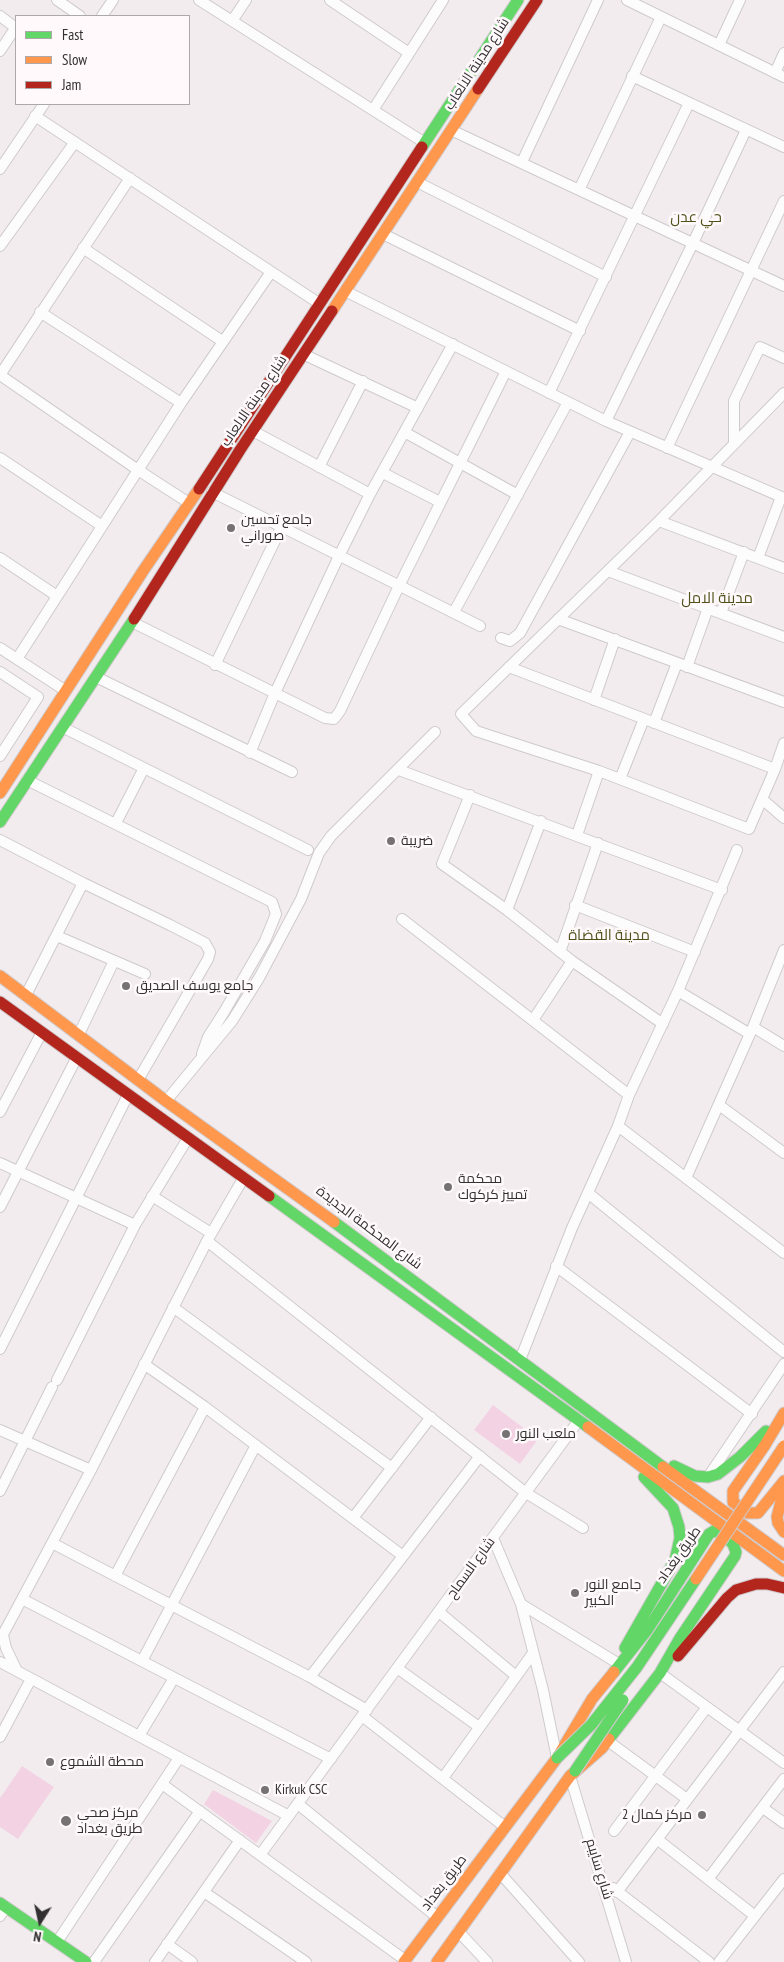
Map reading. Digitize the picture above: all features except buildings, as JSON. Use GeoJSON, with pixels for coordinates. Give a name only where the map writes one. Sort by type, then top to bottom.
{"type":"FeatureCollection","features":[{"type":"Feature","properties":{"kind":"main road","name":"شارع مدينة الالعاب"},"geometry":{"type":"LineString","coordinates":[[0,793],[143,571],[518,0]]}},
{"type":"Feature","properties":{"kind":"main road","name":"شارع مدينة الالعاب"},"geometry":{"type":"LineString","coordinates":[[0,822],[132,622],[212,492],[537,0]]}},
{"type":"Feature","properties":{"kind":"main road"},"geometry":{"type":"LineString","coordinates":[[466,80],[479,89]]}},
{"type":"Feature","properties":{"kind":"main road"},"geometry":{"type":"LineString","coordinates":[[143,571],[158,579]]}},
{"type":"Feature","properties":{"kind":"main road","name":"شارع المحكمة الجديدة"},"geometry":{"type":"LineString","coordinates":[[0,976],[166,1101],[308,1202],[784,1555]]}},
{"type":"Feature","properties":{"kind":"main road"},"geometry":{"type":"LineString","coordinates":[[0,1002],[244,1177],[784,1571]]}},
{"type":"Feature","properties":{"kind":"main road"},"geometry":{"type":"LineString","coordinates":[[642,1451],[695,1476],[708,1477],[718,1474],[731,1466],[783,1414]]}},
{"type":"Feature","properties":{"kind":"main road"},"geometry":{"type":"LineString","coordinates":[[783,1414],[765,1445],[733,1491],[733,1502],[748,1513],[758,1513],[784,1481]]}},
{"type":"Feature","properties":{"kind":"main road"},"geometry":{"type":"LineString","coordinates":[[557,1758],[587,1730],[632,1674],[690,1590],[784,1446]]}},
{"type":"Feature","properties":{"kind":"main road"},"geometry":{"type":"LineString","coordinates":[[619,1664],[635,1628],[675,1560],[680,1538],[679,1527],[673,1508],[648,1483],[635,1461]]}},
{"type":"Feature","properties":{"kind":"main road"},"geometry":{"type":"LineString","coordinates":[[573,1774],[696,1595],[784,1461]]}},
{"type":"Feature","properties":{"kind":"main road"},"geometry":{"type":"LineString","coordinates":[[784,1490],[777,1517],[778,1523],[784,1532]]}},
{"type":"Feature","properties":{"kind":"main road","name":"طريق بغداد"},"geometry":{"type":"LineString","coordinates":[[405,1961],[557,1758],[592,1699],[648,1629],[709,1534],[718,1531],[733,1544],[736,1552],[735,1556],[673,1649],[660,1673],[608,1741],[573,1774],[436,1962]]}},
{"type":"Feature","properties":{"kind":"main road"},"geometry":{"type":"LineString","coordinates":[[660,1673],[736,1590],[756,1584],[767,1584],[784,1588]]}},
{"type":"Feature","properties":{"kind":"main road"},"geometry":{"type":"LineString","coordinates":[[2,1909],[86,1962]]}},
{"type":"Feature","properties":{"kind":"street"},"geometry":{"type":"LineString","coordinates":[[57,0],[79,15]]}},
{"type":"Feature","properties":{"kind":"street"},"geometry":{"type":"LineString","coordinates":[[103,15],[113,0]]}},
{"type":"Feature","properties":{"kind":"street"},"geometry":{"type":"LineString","coordinates":[[199,0],[425,144]]}},
{"type":"Feature","properties":{"kind":"street"},"geometry":{"type":"LineString","coordinates":[[232,21],[246,0]]}},
{"type":"Feature","properties":{"kind":"street"},"geometry":{"type":"LineString","coordinates":[[330,0],[409,53]]}},
{"type":"Feature","properties":{"kind":"street"},"geometry":{"type":"LineString","coordinates":[[373,110],[443,0]]}},
{"type":"Feature","properties":{"kind":"street"},"geometry":{"type":"LineString","coordinates":[[522,162],[598,0]]}},
{"type":"Feature","properties":{"kind":"street"},"geometry":{"type":"LineString","coordinates":[[627,0],[779,75],[784,53]]}},
{"type":"Feature","properties":{"kind":"street"},"geometry":{"type":"LineString","coordinates":[[719,45],[740,0]]}},
{"type":"Feature","properties":{"kind":"street"},"geometry":{"type":"LineString","coordinates":[[0,16],[15,26]]}},
{"type":"Feature","properties":{"kind":"street"},"geometry":{"type":"LineString","coordinates":[[580,190],[660,16]]}},
{"type":"Feature","properties":{"kind":"street"},"geometry":{"type":"LineString","coordinates":[[0,51],[15,28]]}},
{"type":"Feature","properties":{"kind":"street"},"geometry":{"type":"LineString","coordinates":[[632,76],[784,147]]}},
{"type":"Feature","properties":{"kind":"street"},"geometry":{"type":"LineString","coordinates":[[549,393],[689,103]]}},
{"type":"Feature","properties":{"kind":"street"},"geometry":{"type":"LineString","coordinates":[[0,169],[43,105]]}},
{"type":"Feature","properties":{"kind":"street"},"geometry":{"type":"LineString","coordinates":[[35,116],[320,304]]}},
{"type":"Feature","properties":{"kind":"street"},"geometry":{"type":"LineString","coordinates":[[452,130],[784,286]]}},
{"type":"Feature","properties":{"kind":"street"},"geometry":{"type":"LineString","coordinates":[[606,421],[693,244],[746,130]]}},
{"type":"Feature","properties":{"kind":"street"},"geometry":{"type":"LineString","coordinates":[[0,246],[75,142]]}},
{"type":"Feature","properties":{"kind":"street"},"geometry":{"type":"LineString","coordinates":[[130,178],[0,375],[189,503]]}},
{"type":"Feature","properties":{"kind":"street"},"geometry":{"type":"LineString","coordinates":[[417,182],[606,277]]}},
{"type":"Feature","properties":{"kind":"street"},"geometry":{"type":"LineString","coordinates":[[667,448],[784,201]]}},
{"type":"Feature","properties":{"kind":"street"},"geometry":{"type":"LineString","coordinates":[[383,234],[580,331]]}},
{"type":"Feature","properties":{"kind":"street"},"geometry":{"type":"LineString","coordinates":[[83,248],[222,341]]}},
{"type":"Feature","properties":{"kind":"street"},"geometry":{"type":"LineString","coordinates":[[17,659],[181,403],[271,272]]}},
{"type":"Feature","properties":{"kind":"street"},"geometry":{"type":"LineString","coordinates":[[345,292],[606,421],[711,468],[782,497],[758,558]]}},
{"type":"Feature","properties":{"kind":"street"},"geometry":{"type":"LineString","coordinates":[[40,312],[181,403]]}},
{"type":"Feature","properties":{"kind":"street"},"geometry":{"type":"LineString","coordinates":[[250,753],[275,693],[339,556],[370,494],[406,433],[453,344]]}},
{"type":"Feature","properties":{"kind":"street"},"geometry":{"type":"LineString","coordinates":[[734,444],[734,401],[760,347],[784,358]]}},
{"type":"Feature","properties":{"kind":"street"},"geometry":{"type":"LineString","coordinates":[[304,354],[418,408]]}},
{"type":"Feature","properties":{"kind":"street"},"geometry":{"type":"LineString","coordinates":[[132,622],[215,665],[325,718],[334,718],[340,711],[440,502],[506,371]]}},
{"type":"Feature","properties":{"kind":"street"},"geometry":{"type":"LineString","coordinates":[[319,467],[363,381]]}},
{"type":"Feature","properties":{"kind":"street"},"geometry":{"type":"LineString","coordinates":[[784,392],[659,521],[461,714],[476,731],[599,771],[749,829],[784,743]]}},
{"type":"Feature","properties":{"kind":"street"},"geometry":{"type":"LineString","coordinates":[[454,612],[568,402]]}},
{"type":"Feature","properties":{"kind":"street"},"geometry":{"type":"LineString","coordinates":[[253,431],[370,494]]}},
{"type":"Feature","properties":{"kind":"street"},"geometry":{"type":"LineString","coordinates":[[501,638],[510,641],[520,633],[630,432]]}},
{"type":"Feature","properties":{"kind":"street"},"geometry":{"type":"LineString","coordinates":[[406,433],[518,495]]}},
{"type":"Feature","properties":{"kind":"street"},"geometry":{"type":"LineString","coordinates":[[0,458],[102,526]]}},
{"type":"Feature","properties":{"kind":"street"},"geometry":{"type":"LineString","coordinates":[[383,473],[440,502]]}},
{"type":"Feature","properties":{"kind":"street"},"geometry":{"type":"LineString","coordinates":[[212,492],[480,626]]}},
{"type":"Feature","properties":{"kind":"street"},"geometry":{"type":"LineString","coordinates":[[659,521],[784,568]]}},
{"type":"Feature","properties":{"kind":"street"},"geometry":{"type":"LineString","coordinates":[[215,665],[282,526]]}},
{"type":"Feature","properties":{"kind":"street"},"geometry":{"type":"LineString","coordinates":[[721,613],[744,552]]}},
{"type":"Feature","properties":{"kind":"street"},"geometry":{"type":"LineString","coordinates":[[0,558],[57,596]]}},
{"type":"Feature","properties":{"kind":"street"},"geometry":{"type":"LineString","coordinates":[[608,571],[784,637]]}},
{"type":"Feature","properties":{"kind":"street"},"geometry":{"type":"LineString","coordinates":[[687,667],[708,608]]}},
{"type":"Feature","properties":{"kind":"street"},"geometry":{"type":"LineString","coordinates":[[558,619],[784,702]]}},
{"type":"Feature","properties":{"kind":"street"},"geometry":{"type":"LineString","coordinates":[[594,700],[615,640]]}},
{"type":"Feature","properties":{"kind":"street"},"geometry":{"type":"LineString","coordinates":[[0,648],[66,691]]}},
{"type":"Feature","properties":{"kind":"street"},"geometry":{"type":"LineString","coordinates":[[620,779],[677,663]]}},
{"type":"Feature","properties":{"kind":"street"},"geometry":{"type":"LineString","coordinates":[[509,667],[775,769]]}},
{"type":"Feature","properties":{"kind":"street"},"geometry":{"type":"LineString","coordinates":[[0,672],[38,697],[0,756]]}},
{"type":"Feature","properties":{"kind":"street"},"geometry":{"type":"LineString","coordinates":[[96,677],[292,772]]}},
{"type":"Feature","properties":{"kind":"street"},"geometry":{"type":"LineString","coordinates":[[62,727],[308,850]]}},
{"type":"Feature","properties":{"kind":"street"},"geometry":{"type":"LineString","coordinates":[[166,1101],[232,1021],[259,978],[301,899],[319,853],[331,836],[435,732]]}},
{"type":"Feature","properties":{"kind":"street"},"geometry":{"type":"LineString","coordinates":[[116,823],[144,768]]}},
{"type":"Feature","properties":{"kind":"street"},"geometry":{"type":"LineString","coordinates":[[399,770],[541,821],[722,890]]}},
{"type":"Feature","properties":{"kind":"street"},"geometry":{"type":"LineString","coordinates":[[577,835],[599,771]]}},
{"type":"Feature","properties":{"kind":"street"},"geometry":{"type":"LineString","coordinates":[[27,780],[272,902],[276,914],[264,940],[208,1037],[201,1060]]}},
{"type":"Feature","properties":{"kind":"street"},"geometry":{"type":"LineString","coordinates":[[470,795],[442,864],[507,910],[572,961],[663,1024]]}},
{"type":"Feature","properties":{"kind":"street"},"geometry":{"type":"LineString","coordinates":[[762,799],[784,818]]}},
{"type":"Feature","properties":{"kind":"street"},"geometry":{"type":"LineString","coordinates":[[507,910],[541,821]]}},
{"type":"Feature","properties":{"kind":"street"},"geometry":{"type":"LineString","coordinates":[[0,840],[204,943],[210,952],[208,959],[138,1080]]}},
{"type":"Feature","properties":{"kind":"street"},"geometry":{"type":"LineString","coordinates":[[560,952],[598,843]]}},
{"type":"Feature","properties":{"kind":"street"},"geometry":{"type":"LineString","coordinates":[[520,1360],[556,1266],[618,1126],[629,1095],[678,992],[737,850]]}},
{"type":"Feature","properties":{"kind":"street"},"geometry":{"type":"LineString","coordinates":[[26,995],[84,883]]}},
{"type":"Feature","properties":{"kind":"street"},"geometry":{"type":"LineString","coordinates":[[576,905],[695,952]]}},
{"type":"Feature","properties":{"kind":"street"},"geometry":{"type":"LineString","coordinates":[[402,920],[629,1095]]}},
{"type":"Feature","properties":{"kind":"street"},"geometry":{"type":"LineString","coordinates":[[57,936],[145,974]]}},
{"type":"Feature","properties":{"kind":"street"},"geometry":{"type":"LineString","coordinates":[[686,1178],[752,1031],[784,950]]}},
{"type":"Feature","properties":{"kind":"street"},"geometry":{"type":"LineString","coordinates":[[79,1034],[114,961]]}},
{"type":"Feature","properties":{"kind":"street"},"geometry":{"type":"LineString","coordinates":[[534,1020],[572,961]]}},
{"type":"Feature","properties":{"kind":"street"},"geometry":{"type":"LineString","coordinates":[[678,992],[784,1046]]}},
{"type":"Feature","properties":{"kind":"street"},"geometry":{"type":"LineString","coordinates":[[0,1112],[3,1099],[42,1032]]}},
{"type":"Feature","properties":{"kind":"street"},"geometry":{"type":"LineString","coordinates":[[0,1207],[77,1057]]}},
{"type":"Feature","properties":{"kind":"street"},"geometry":{"type":"LineString","coordinates":[[0,1349],[128,1095]]}},
{"type":"Feature","properties":{"kind":"street"},"geometry":{"type":"LineString","coordinates":[[719,1105],[784,1153]]}},
{"type":"Feature","properties":{"kind":"street"},"geometry":{"type":"LineString","coordinates":[[618,1126],[784,1253]]}},
{"type":"Feature","properties":{"kind":"street"},"geometry":{"type":"LineString","coordinates":[[0,1491],[135,1225],[188,1138]]}},
{"type":"Feature","properties":{"kind":"street"},"geometry":{"type":"LineString","coordinates":[[0,1163],[135,1225]]}},
{"type":"Feature","properties":{"kind":"street"},"geometry":{"type":"LineString","coordinates":[[18,1672],[2,1638],[91,1470],[209,1237],[244,1177]]}},
{"type":"Feature","properties":{"kind":"street"},"geometry":{"type":"LineString","coordinates":[[588,1193],[784,1352]]}},
{"type":"Feature","properties":{"kind":"street"},"geometry":{"type":"LineString","coordinates":[[152,1196],[209,1237],[526,1493],[583,1528]]}},
{"type":"Feature","properties":{"kind":"street"},"geometry":{"type":"LineString","coordinates":[[556,1266],[752,1414]]}},
{"type":"Feature","properties":{"kind":"street"},"geometry":{"type":"LineString","coordinates":[[173,1307],[392,1468]]}},
{"type":"Feature","properties":{"kind":"street"},"geometry":{"type":"LineString","coordinates":[[144,1364],[206,1407],[403,1556]]}},
{"type":"Feature","properties":{"kind":"street"},"geometry":{"type":"LineString","coordinates":[[708,1477],[784,1364]]}},
{"type":"Feature","properties":{"kind":"street"},"geometry":{"type":"LineString","coordinates":[[115,1576],[206,1407]]}},
{"type":"Feature","properties":{"kind":"street"},"geometry":{"type":"LineString","coordinates":[[353,1518],[431,1417]]}},
{"type":"Feature","properties":{"kind":"street","name":"شارع السماح"},"geometry":{"type":"LineString","coordinates":[[260,1855],[578,1420]]}},
{"type":"Feature","properties":{"kind":"street"},"geometry":{"type":"LineString","coordinates":[[0,1430],[91,1470]]}},
{"type":"Feature","properties":{"kind":"street"},"geometry":{"type":"LineString","coordinates":[[142,1661],[256,1445]]}},
{"type":"Feature","properties":{"kind":"street"},"geometry":{"type":"LineString","coordinates":[[310,1677],[480,1456]]}},
{"type":"Feature","properties":{"kind":"street"},"geometry":{"type":"LineString","coordinates":[[493,1538],[520,1604],[557,1758]]}},
{"type":"Feature","properties":{"kind":"street"},"geometry":{"type":"LineString","coordinates":[[52,1543],[310,1677],[365,1713],[505,1827]]}},
{"type":"Feature","properties":{"kind":"street"},"geometry":{"type":"LineString","coordinates":[[22,1599],[331,1759]]}},
{"type":"Feature","properties":{"kind":"street"},"geometry":{"type":"LineString","coordinates":[[520,1604],[619,1664]]}},
{"type":"Feature","properties":{"kind":"street"},"geometry":{"type":"LineString","coordinates":[[439,1612],[516,1676]]}},
{"type":"Feature","properties":{"kind":"street"},"geometry":{"type":"LineString","coordinates":[[443,1778],[533,1653]]}},
{"type":"Feature","properties":{"kind":"street"},"geometry":{"type":"LineString","coordinates":[[0,1662],[289,1816]]}},
{"type":"Feature","properties":{"kind":"street"},"geometry":{"type":"LineString","coordinates":[[397,1668],[479,1727]]}},
{"type":"Feature","properties":{"kind":"street"},"geometry":{"type":"LineString","coordinates":[[660,1673],[784,1763]]}},
{"type":"Feature","properties":{"kind":"street"},"geometry":{"type":"LineString","coordinates":[[617,1892],[783,1676]]}},
{"type":"Feature","properties":{"kind":"street"},"geometry":{"type":"LineString","coordinates":[[139,1736],[174,1678]]}},
{"type":"Feature","properties":{"kind":"street"},"geometry":{"type":"LineString","coordinates":[[0,1737],[31,1679]]}},
{"type":"Feature","properties":{"kind":"street"},"geometry":{"type":"LineString","coordinates":[[614,1831],[707,1707]]}},
{"type":"Feature","properties":{"kind":"street"},"geometry":{"type":"LineString","coordinates":[[608,1741],[687,1799]]}},
{"type":"Feature","properties":{"kind":"street"},"geometry":{"type":"LineString","coordinates":[[57,1942],[179,1758]]}},
{"type":"Feature","properties":{"kind":"street","name":"شارع سايبم"},"geometry":{"type":"LineString","coordinates":[[573,1774],[626,1962]]}},
{"type":"Feature","properties":{"kind":"street"},"geometry":{"type":"LineString","coordinates":[[708,1880],[784,1779]]}},
{"type":"Feature","properties":{"kind":"street"},"geometry":{"type":"LineString","coordinates":[[162,1784],[405,1961]]}},
{"type":"Feature","properties":{"kind":"street"},"geometry":{"type":"LineString","coordinates":[[298,1804],[437,1916]]}},
{"type":"Feature","properties":{"kind":"street"},"geometry":{"type":"LineString","coordinates":[[763,1808],[784,1823]]}},
{"type":"Feature","properties":{"kind":"street"},"geometry":{"type":"LineString","coordinates":[[94,1962],[200,1812]]}},
{"type":"Feature","properties":{"kind":"street"},"geometry":{"type":"LineString","coordinates":[[657,1839],[755,1916]]}},
{"type":"Feature","properties":{"kind":"street"},"geometry":{"type":"LineString","coordinates":[[154,1962],[240,1840]]}},
{"type":"Feature","properties":{"kind":"street"},"geometry":{"type":"LineString","coordinates":[[500,1873],[579,1962]]}},
{"type":"Feature","properties":{"kind":"street"},"geometry":{"type":"LineString","coordinates":[[719,1962],[784,1879]]}},
{"type":"Feature","properties":{"kind":"street"},"geometry":{"type":"LineString","coordinates":[[603,1881],[709,1962]]}},
{"type":"Feature","properties":{"kind":"street"},"geometry":{"type":"LineString","coordinates":[[204,1892],[306,1962]]}},
{"type":"Feature","properties":{"kind":"street"},"geometry":{"type":"LineString","coordinates":[[458,1931],[487,1962]]}},
{"type":"Feature","properties":{"kind":"street"},"geometry":{"type":"LineString","coordinates":[[167,1944],[192,1962]]}},
{"type":"Feature","properties":{"kind":"shaded area","name":"ملعب النور"},"geometry":{"type":"Polygon","coordinates":[[[493,1405],[538,1439],[520,1464],[474,1430],[493,1405]]]}},
{"type":"Feature","properties":{"kind":"shaded area"},"geometry":{"type":"Polygon","coordinates":[[[22,1766],[54,1787],[18,1839],[0,1827],[0,1798],[22,1766]]]}},
{"type":"Feature","properties":{"kind":"shaded area"},"geometry":{"type":"Polygon","coordinates":[[[213,1790],[272,1821],[256,1843],[204,1804],[213,1790]]]}},
{"type":"Feature","properties":{"kind":"traffic: fast"},"geometry":{"type":"LineString","coordinates":[[422,147],[518,0]]}},
{"type":"Feature","properties":{"kind":"traffic: fast"},"geometry":{"type":"LineString","coordinates":[[0,822],[134,619]]}},
{"type":"Feature","properties":{"kind":"traffic: fast"},"geometry":{"type":"LineString","coordinates":[[269,1196],[588,1427]]}},
{"type":"Feature","properties":{"kind":"traffic: fast"},"geometry":{"type":"LineString","coordinates":[[334,1222],[663,1467]]}},
{"type":"Feature","properties":{"kind":"traffic: fast"},"geometry":{"type":"LineString","coordinates":[[674,1466],[695,1476],[708,1477],[718,1474],[740,1457],[766,1431]]}},
{"type":"Feature","properties":{"kind":"traffic: fast"},"geometry":{"type":"LineString","coordinates":[[625,1648],[675,1560],[680,1538],[679,1527],[673,1508],[644,1477]]}},
{"type":"Feature","properties":{"kind":"traffic: fast"},"geometry":{"type":"LineString","coordinates":[[609,1739],[660,1673],[680,1638],[735,1556],[736,1552],[733,1544],[721,1533],[714,1531],[709,1534],[648,1629],[614,1672]]}},
{"type":"Feature","properties":{"kind":"traffic: fast"},"geometry":{"type":"LineString","coordinates":[[557,1758],[591,1725],[637,1667],[696,1579]]}},
{"type":"Feature","properties":{"kind":"traffic: fast"},"geometry":{"type":"LineString","coordinates":[[575,1771],[623,1700]]}},
{"type":"Feature","properties":{"kind":"traffic: fast"},"geometry":{"type":"LineString","coordinates":[[0,1903],[86,1962]]}},
{"type":"Feature","properties":{"kind":"traffic: slow"},"geometry":{"type":"LineString","coordinates":[[332,311],[478,89]]}},
{"type":"Feature","properties":{"kind":"traffic: slow"},"geometry":{"type":"LineString","coordinates":[[0,793],[143,571],[199,489]]}},
{"type":"Feature","properties":{"kind":"traffic: slow"},"geometry":{"type":"LineString","coordinates":[[0,976],[166,1101],[334,1222]]}},
{"type":"Feature","properties":{"kind":"traffic: slow"},"geometry":{"type":"LineString","coordinates":[[784,1413],[765,1445],[733,1491],[733,1502],[748,1513],[758,1513],[784,1481]]}},
{"type":"Feature","properties":{"kind":"traffic: slow"},"geometry":{"type":"LineString","coordinates":[[588,1427],[784,1571]]}},
{"type":"Feature","properties":{"kind":"traffic: slow"},"geometry":{"type":"LineString","coordinates":[[696,1579],[784,1446]]}},
{"type":"Feature","properties":{"kind":"traffic: slow"},"geometry":{"type":"LineString","coordinates":[[663,1467],[784,1555]]}},
{"type":"Feature","properties":{"kind":"traffic: slow"},"geometry":{"type":"LineString","coordinates":[[784,1490],[777,1517],[778,1523],[784,1532]]}},
{"type":"Feature","properties":{"kind":"traffic: slow"},"geometry":{"type":"LineString","coordinates":[[404,1962],[557,1758],[592,1699],[614,1672]]}},
{"type":"Feature","properties":{"kind":"traffic: slow"},"geometry":{"type":"LineString","coordinates":[[437,1962],[570,1776],[602,1748],[609,1739]]}},
{"type":"Feature","properties":{"kind":"traffic: jam"},"geometry":{"type":"LineString","coordinates":[[478,89],[537,0]]}},
{"type":"Feature","properties":{"kind":"traffic: jam"},"geometry":{"type":"LineString","coordinates":[[199,489],[422,147]]}},
{"type":"Feature","properties":{"kind":"traffic: jam"},"geometry":{"type":"LineString","coordinates":[[134,619],[240,450],[332,311]]}},
{"type":"Feature","properties":{"kind":"traffic: jam"},"geometry":{"type":"LineString","coordinates":[[0,1002],[269,1196]]}},
{"type":"Feature","properties":{"kind":"traffic: jam"},"geometry":{"type":"LineString","coordinates":[[678,1656],[736,1590],[756,1584],[767,1584],[784,1588]]}},
{"type":"Feature","properties":{"kind":"place","name":"جامع تحسين صوراني"},"geometry":{"type":"Point","coordinates":[231,528]}},
{"type":"Feature","properties":{"kind":"place","name":"ضريبة"},"geometry":{"type":"Point","coordinates":[391,841]}},
{"type":"Feature","properties":{"kind":"place","name":"جامع يوسف الصديق"},"geometry":{"type":"Point","coordinates":[126,986]}},
{"type":"Feature","properties":{"kind":"place","name":"محكمة تمييز كركوك"},"geometry":{"type":"Point","coordinates":[448,1187]}},
{"type":"Feature","properties":{"kind":"place","name":"ملعب النور"},"geometry":{"type":"Point","coordinates":[506,1434]}},
{"type":"Feature","properties":{"kind":"place","name":"جامع النور الكبير"},"geometry":{"type":"Point","coordinates":[575,1593]}},
{"type":"Feature","properties":{"kind":"place","name":"محطة الشموع"},"geometry":{"type":"Point","coordinates":[50,1762]}},
{"type":"Feature","properties":{"kind":"place","name":"Kirkuk CSC"},"geometry":{"type":"Point","coordinates":[265,1790]}},
{"type":"Feature","properties":{"kind":"place","name":"مركز كمال 2"},"geometry":{"type":"Point","coordinates":[702,1815]}},
{"type":"Feature","properties":{"kind":"place","name":"مركز صحي طريق بغداد"},"geometry":{"type":"Point","coordinates":[66,1821]}},
{"type":"Feature","properties":{"kind":"district","name":"حي عدن"},"geometry":{"type":"Point","coordinates":[696,218]}},
{"type":"Feature","properties":{"kind":"district","name":"مدينة الامل"},"geometry":{"type":"Point","coordinates":[717,599]}},
{"type":"Feature","properties":{"kind":"district","name":"مدينة القضاة"},"geometry":{"type":"Point","coordinates":[609,936]}}]}
